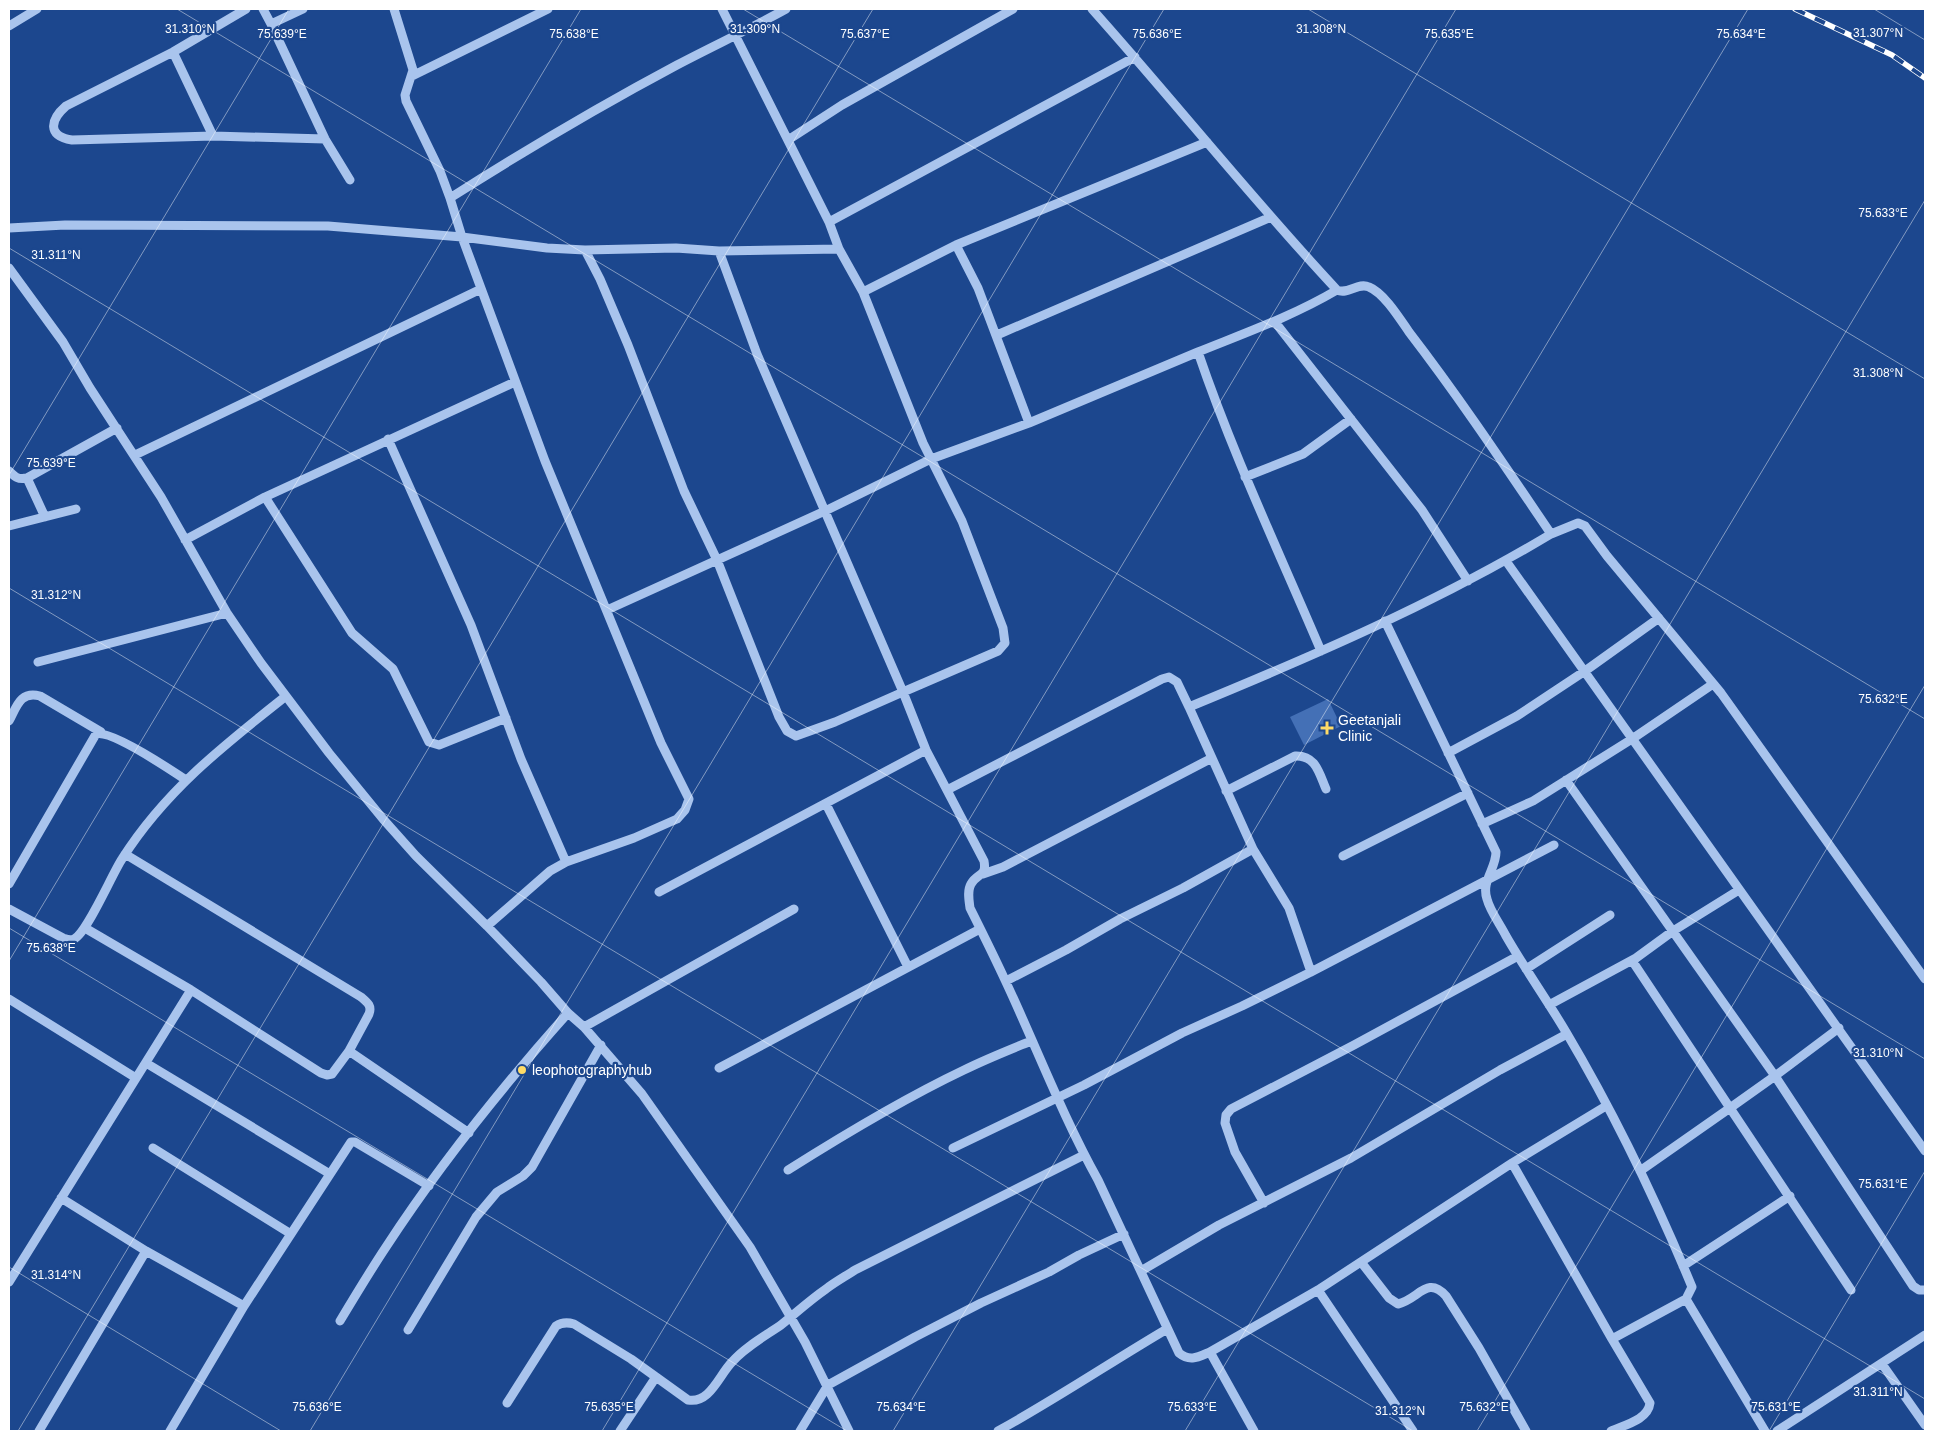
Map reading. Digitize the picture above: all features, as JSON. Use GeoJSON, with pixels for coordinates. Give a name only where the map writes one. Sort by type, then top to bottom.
{"type":"FeatureCollection","features":[{"type":"Feature","properties":{"kind":"street"},"geometry":{"type":"LineString","coordinates":[[9,26],[37,9]]}},
{"type":"Feature","properties":{"kind":"street"},"geometry":{"type":"LineString","coordinates":[[246,9],[173,52],[66,106],[57,114],[54,121],[54,128],[58,135],[72,140],[213,136],[325,139]]}},
{"type":"Feature","properties":{"kind":"street"},"geometry":{"type":"LineString","coordinates":[[263,9],[325,139],[350,180]]}},
{"type":"Feature","properties":{"kind":"street"},"geometry":{"type":"LineString","coordinates":[[271,24],[303,9]]}},
{"type":"Feature","properties":{"kind":"street"},"geometry":{"type":"LineString","coordinates":[[394,9],[412,63],[412,76],[405,95],[406,101],[440,171],[515,382],[606,610],[661,743],[689,799],[685,810],[677,819],[634,838],[566,862],[550,871],[487,926]]}},
{"type":"Feature","properties":{"kind":"street"},"geometry":{"type":"LineString","coordinates":[[412,76],[548,9]]}},
{"type":"Feature","properties":{"kind":"street"},"geometry":{"type":"LineString","coordinates":[[585,250],[628,345],[684,491],[717,560],[779,716],[787,731],[796,736],[806,733],[998,651],[1005,643],[1003,628],[962,522],[923,443],[862,292],[838,249],[829,222],[722,9]]}},
{"type":"Feature","properties":{"kind":"street"},"geometry":{"type":"LineString","coordinates":[[450,198],[505,163],[624,94],[786,9]]}},
{"type":"Feature","properties":{"kind":"street"},"geometry":{"type":"LineString","coordinates":[[788,140],[842,105],[1014,9]]}},
{"type":"Feature","properties":{"kind":"street"},"geometry":{"type":"LineString","coordinates":[[1092,9],[1242,181],[1271,217],[1337,290]]}},
{"type":"Feature","properties":{"kind":"street"},"geometry":{"type":"LineString","coordinates":[[173,52],[213,136]]}},
{"type":"Feature","properties":{"kind":"street"},"geometry":{"type":"LineString","coordinates":[[829,222],[1135,57]]}},
{"type":"Feature","properties":{"kind":"street"},"geometry":{"type":"LineString","coordinates":[[862,292],[956,245],[1207,142]]}},
{"type":"Feature","properties":{"kind":"street"},"geometry":{"type":"LineString","coordinates":[[996,335],[1271,217]]}},
{"type":"Feature","properties":{"kind":"street"},"geometry":{"type":"LineString","coordinates":[[9,228],[65,225],[328,226],[462,237],[548,248],[585,250],[676,248],[719,251],[838,249]]}},
{"type":"Feature","properties":{"kind":"street"},"geometry":{"type":"LineString","coordinates":[[956,245],[978,288],[1029,424]]}},
{"type":"Feature","properties":{"kind":"street"},"geometry":{"type":"LineString","coordinates":[[719,251],[757,354],[903,692],[926,750],[984,861],[985,868],[982,874]]}},
{"type":"Feature","properties":{"kind":"street"},"geometry":{"type":"LineString","coordinates":[[9,268],[49,320],[90,388],[135,455],[227,613],[329,753],[383,819],[435,876],[487,926],[568,1013],[584,1027],[642,1094],[750,1247],[828,1386],[849,1431]]}},
{"type":"Feature","properties":{"kind":"street"},"geometry":{"type":"LineString","coordinates":[[606,610],[825,511],[931,459],[1029,424],[1198,352],[1275,322],[1337,290],[1345,291],[1362,286],[1368,286],[1385,300],[1427,355],[1551,534]]}},
{"type":"Feature","properties":{"kind":"street"},"geometry":{"type":"LineString","coordinates":[[135,455],[481,289]]}},
{"type":"Feature","properties":{"kind":"street"},"geometry":{"type":"LineString","coordinates":[[1275,322],[1422,510],[1468,581]]}},
{"type":"Feature","properties":{"kind":"street"},"geometry":{"type":"LineString","coordinates":[[1198,352],[1245,477],[1321,651]]}},
{"type":"Feature","properties":{"kind":"street"},"geometry":{"type":"LineString","coordinates":[[185,540],[266,498],[515,382]]}},
{"type":"Feature","properties":{"kind":"street"},"geometry":{"type":"LineString","coordinates":[[1245,477],[1303,454],[1351,419]]}},
{"type":"Feature","properties":{"kind":"street"},"geometry":{"type":"LineString","coordinates":[[9,471],[15,477],[26,478],[117,428]]}},
{"type":"Feature","properties":{"kind":"street"},"geometry":{"type":"LineString","coordinates":[[388,440],[471,624],[522,759],[566,862]]}},
{"type":"Feature","properties":{"kind":"street"},"geometry":{"type":"LineString","coordinates":[[26,478],[44,517]]}},
{"type":"Feature","properties":{"kind":"street"},"geometry":{"type":"LineString","coordinates":[[266,498],[352,633],[393,670],[428,742],[436,745],[447,742],[506,718]]}},
{"type":"Feature","properties":{"kind":"street"},"geometry":{"type":"LineString","coordinates":[[9,526],[76,509]]}},
{"type":"Feature","properties":{"kind":"street"},"geometry":{"type":"LineString","coordinates":[[1189,706],[1321,651],[1385,621],[1468,581],[1551,534],[1578,524],[1585,526],[1607,556],[1713,684],[1781,775],[1925,979]]}},
{"type":"Feature","properties":{"kind":"street"},"geometry":{"type":"LineString","coordinates":[[1506,561],[1925,1150]]}},
{"type":"Feature","properties":{"kind":"street"},"geometry":{"type":"LineString","coordinates":[[38,662],[227,613]]}},
{"type":"Feature","properties":{"kind":"street"},"geometry":{"type":"LineString","coordinates":[[1448,753],[1517,716],[1585,671],[1659,618]]}},
{"type":"Feature","properties":{"kind":"street"},"geometry":{"type":"LineString","coordinates":[[1385,621],[1496,852],[1486,881],[1487,900],[1518,956],[1567,1034],[1606,1106],[1640,1171],[1692,1287],[1686,1299],[1612,1339]]}},
{"type":"Feature","properties":{"kind":"street"},"geometry":{"type":"LineString","coordinates":[[947,790],[1169,677],[1177,682],[1253,849],[1289,908],[1311,972]]}},
{"type":"Feature","properties":{"kind":"street"},"geometry":{"type":"LineString","coordinates":[[1482,824],[1533,801],[1632,739],[1713,684]]}},
{"type":"Feature","properties":{"kind":"street"},"geometry":{"type":"LineString","coordinates":[[9,721],[24,696],[31,694],[40,696],[101,732],[139,751],[186,780]]}},
{"type":"Feature","properties":{"kind":"street"},"geometry":{"type":"LineString","coordinates":[[9,909],[68,940],[74,939],[85,928],[125,854],[155,812],[186,780],[232,738],[286,696]]}},
{"type":"Feature","properties":{"kind":"street"},"geometry":{"type":"LineString","coordinates":[[9,884],[93,738],[101,732]]}},
{"type":"Feature","properties":{"kind":"street"},"geometry":{"type":"LineString","coordinates":[[659,892],[926,750]]}},
{"type":"Feature","properties":{"kind":"street"},"geometry":{"type":"LineString","coordinates":[[1226,791],[1295,756],[1303,756],[1310,759],[1316,766],[1326,789]]}},
{"type":"Feature","properties":{"kind":"street"},"geometry":{"type":"LineString","coordinates":[[1212,758],[1003,867],[982,874],[972,882],[968,899],[970,908],[1006,981],[1031,1041],[1179,1353],[1187,1359],[1210,1352],[1318,1290],[1512,1163],[1606,1106]]}},
{"type":"Feature","properties":{"kind":"street"},"geometry":{"type":"LineString","coordinates":[[1566,780],[1775,1076],[1913,1286],[1919,1290],[1925,1290]]}},
{"type":"Feature","properties":{"kind":"street"},"geometry":{"type":"LineString","coordinates":[[1343,856],[1468,793]]}},
{"type":"Feature","properties":{"kind":"street"},"geometry":{"type":"LineString","coordinates":[[826,804],[908,967]]}},
{"type":"Feature","properties":{"kind":"street"},"geometry":{"type":"LineString","coordinates":[[953,1148],[1058,1098],[1182,1033],[1311,972],[1554,846]]}},
{"type":"Feature","properties":{"kind":"street"},"geometry":{"type":"LineString","coordinates":[[1006,981],[1253,849]]}},
{"type":"Feature","properties":{"kind":"street"},"geometry":{"type":"LineString","coordinates":[[85,928],[190,990],[327,1076],[335,1072],[369,1014],[371,1009],[369,1004],[125,854]]}},
{"type":"Feature","properties":{"kind":"street"},"geometry":{"type":"LineString","coordinates":[[1549,1006],[1636,958],[1673,931],[1739,890]]}},
{"type":"Feature","properties":{"kind":"street"},"geometry":{"type":"LineString","coordinates":[[584,1027],[794,909]]}},
{"type":"Feature","properties":{"kind":"street"},"geometry":{"type":"LineString","coordinates":[[1526,969],[1610,915]]}},
{"type":"Feature","properties":{"kind":"street"},"geometry":{"type":"LineString","coordinates":[[719,1068],[980,929]]}},
{"type":"Feature","properties":{"kind":"street"},"geometry":{"type":"LineString","coordinates":[[1264,1203],[1235,1152],[1224,1123],[1226,1115],[1231,1109],[1518,956]]}},
{"type":"Feature","properties":{"kind":"street"},"geometry":{"type":"LineString","coordinates":[[1636,958],[1634,965],[1851,1290]]}},
{"type":"Feature","properties":{"kind":"street"},"geometry":{"type":"LineString","coordinates":[[9,1282],[190,990]]}},
{"type":"Feature","properties":{"kind":"street"},"geometry":{"type":"LineString","coordinates":[[9,999],[136,1078]]}},
{"type":"Feature","properties":{"kind":"street"},"geometry":{"type":"LineString","coordinates":[[340,1321],[386,1246],[429,1186],[516,1071],[568,1013]]}},
{"type":"Feature","properties":{"kind":"street"},"geometry":{"type":"LineString","coordinates":[[1640,1171],[1775,1076],[1839,1028]]}},
{"type":"Feature","properties":{"kind":"street"},"geometry":{"type":"LineString","coordinates":[[1141,1271],[1219,1225],[1351,1158],[1500,1070],[1567,1034]]}},
{"type":"Feature","properties":{"kind":"street"},"geometry":{"type":"LineString","coordinates":[[788,1170],[851,1130],[898,1104],[965,1070],[1031,1041]]}},
{"type":"Feature","properties":{"kind":"street"},"geometry":{"type":"LineString","coordinates":[[408,1330],[476,1217],[498,1192],[523,1176],[532,1167],[601,1045]]}},
{"type":"Feature","properties":{"kind":"street"},"geometry":{"type":"LineString","coordinates":[[349,1051],[469,1133]]}},
{"type":"Feature","properties":{"kind":"street"},"geometry":{"type":"LineString","coordinates":[[146,1062],[330,1174]]}},
{"type":"Feature","properties":{"kind":"street"},"geometry":{"type":"LineString","coordinates":[[170,1431],[244,1306],[351,1142],[355,1142],[429,1186]]}},
{"type":"Feature","properties":{"kind":"street"},"geometry":{"type":"LineString","coordinates":[[153,1148],[291,1234]]}},
{"type":"Feature","properties":{"kind":"street"},"geometry":{"type":"LineString","coordinates":[[507,1403],[556,1326],[560,1323],[574,1324],[631,1359],[688,1400],[695,1401],[701,1399],[707,1395],[738,1356],[790,1318],[825,1289],[856,1270],[1084,1155]]}},
{"type":"Feature","properties":{"kind":"street"},"geometry":{"type":"LineString","coordinates":[[1512,1163],[1650,1403],[1648,1412],[1643,1416],[1611,1431]]}},
{"type":"Feature","properties":{"kind":"street"},"geometry":{"type":"LineString","coordinates":[[1683,1266],[1790,1196]]}},
{"type":"Feature","properties":{"kind":"street"},"geometry":{"type":"LineString","coordinates":[[61,1198],[146,1251],[244,1306]]}},
{"type":"Feature","properties":{"kind":"street"},"geometry":{"type":"LineString","coordinates":[[800,1431],[828,1386],[923,1333],[1124,1234]]}},
{"type":"Feature","properties":{"kind":"street"},"geometry":{"type":"LineString","coordinates":[[39,1431],[146,1251]]}},
{"type":"Feature","properties":{"kind":"street"},"geometry":{"type":"LineString","coordinates":[[1361,1262],[1389,1298],[1398,1304],[1428,1288],[1434,1286],[1440,1289],[1479,1348],[1526,1431]]}},
{"type":"Feature","properties":{"kind":"street"},"geometry":{"type":"LineString","coordinates":[[1318,1290],[1413,1431]]}},
{"type":"Feature","properties":{"kind":"street"},"geometry":{"type":"LineString","coordinates":[[1686,1299],[1765,1431]]}},
{"type":"Feature","properties":{"kind":"street"},"geometry":{"type":"LineString","coordinates":[[998,1431],[1168,1329]]}},
{"type":"Feature","properties":{"kind":"street"},"geometry":{"type":"LineString","coordinates":[[1777,1431],[1925,1336]]}},
{"type":"Feature","properties":{"kind":"street"},"geometry":{"type":"LineString","coordinates":[[1210,1352],[1254,1431]]}},
{"type":"Feature","properties":{"kind":"street"},"geometry":{"type":"LineString","coordinates":[[1882,1364],[1925,1425]]}},
{"type":"Feature","properties":{"kind":"street"},"geometry":{"type":"LineString","coordinates":[[620,1431],[656,1377]]}},
{"type":"Feature","properties":{"kind":"building"},"geometry":{"type":"Polygon","coordinates":[[[1328,699],[1341,726],[1304,745],[1290,717],[1328,699]]]}},
{"type":"Feature","properties":{"kind":"railway"},"geometry":{"type":"LineString","coordinates":[[1795,9],[1892,55],[1925,78]]}},
{"type":"Feature","properties":{"kind":"place","name":"Geetanjali Clinic"},"geometry":{"type":"Point","coordinates":[1327,728]}},
{"type":"Feature","properties":{"kind":"place","name":"leophotographyhub"},"geometry":{"type":"Point","coordinates":[522,1070]}}]}
